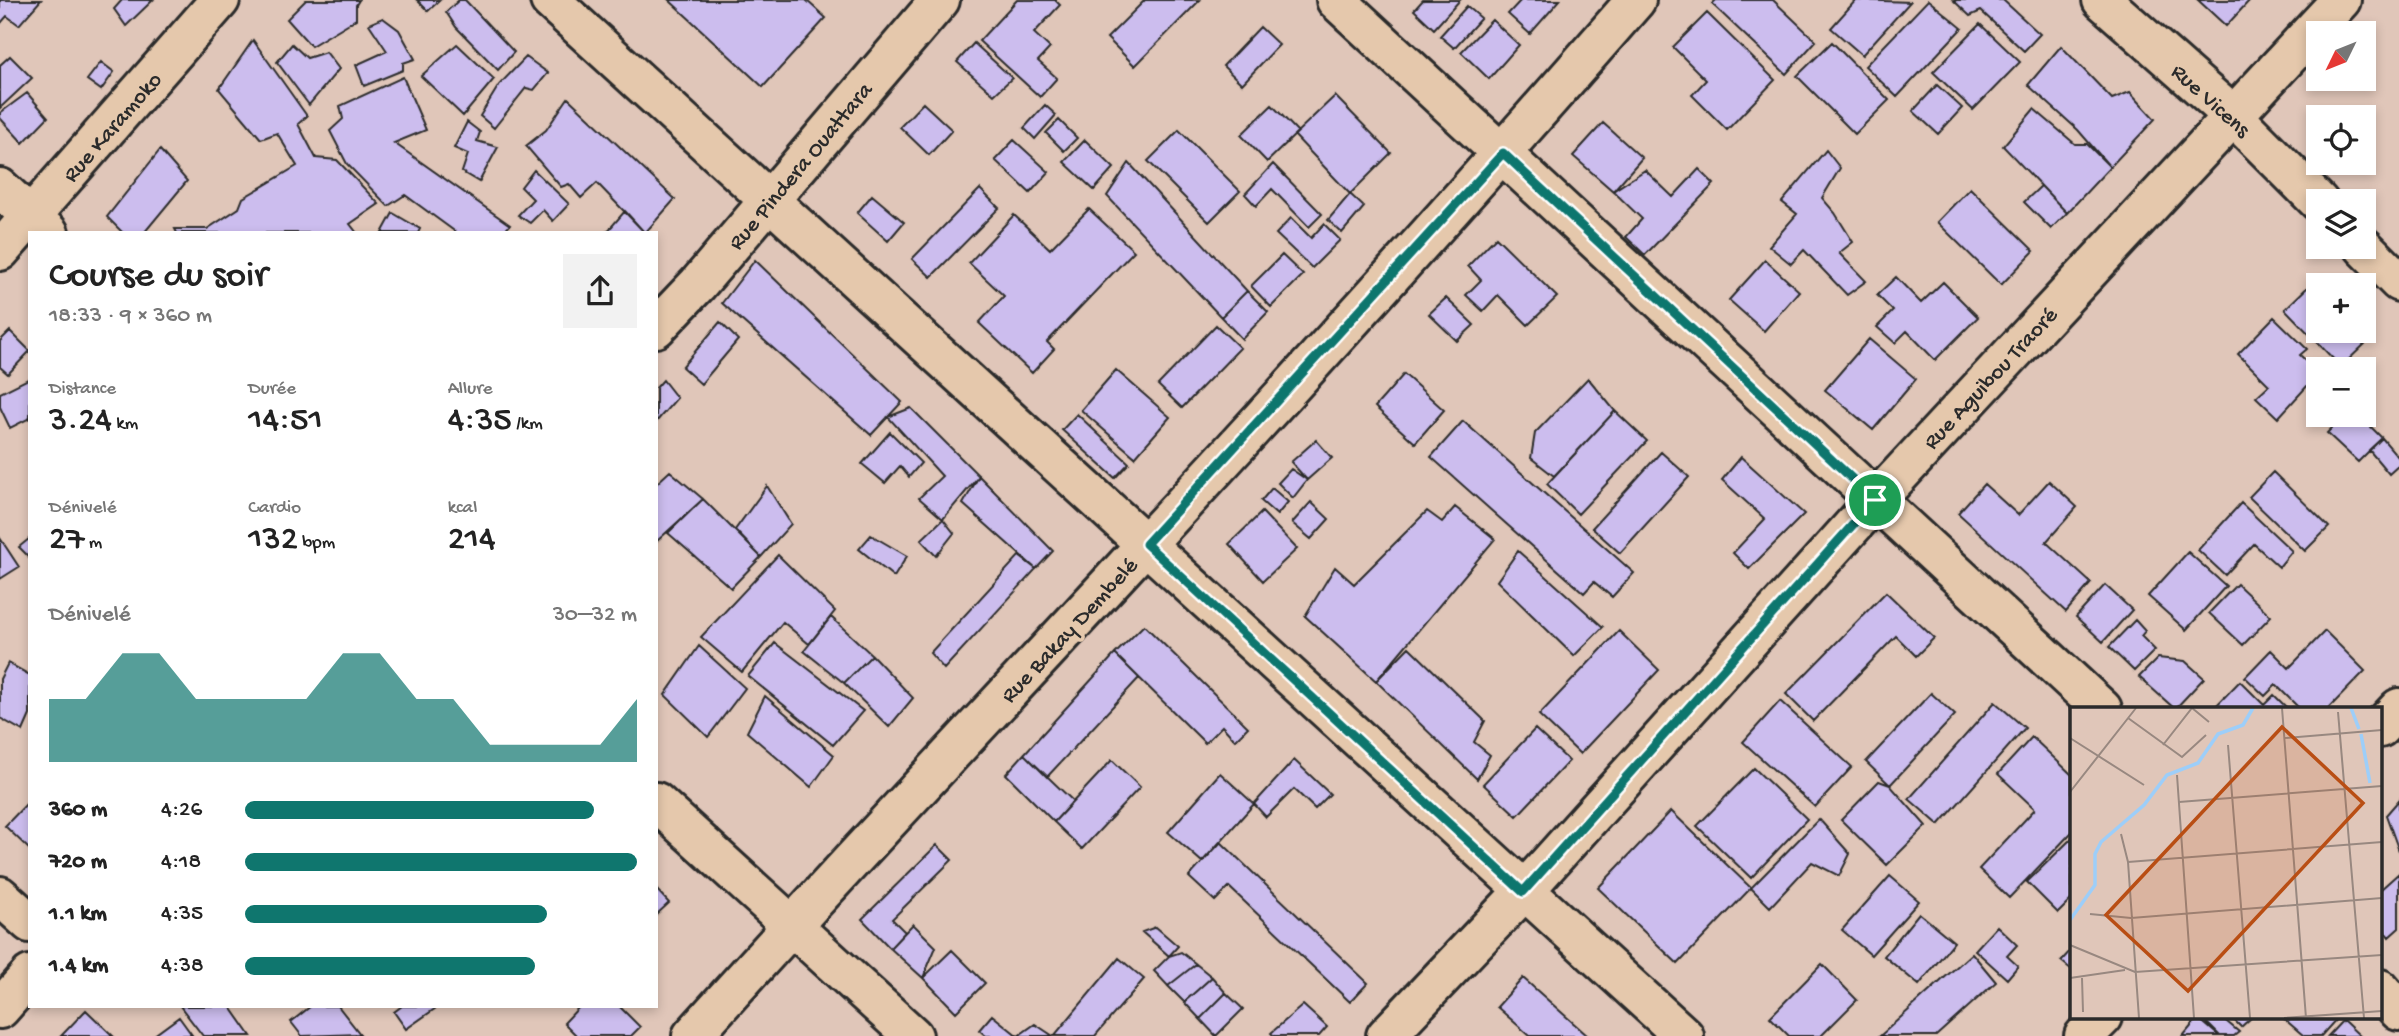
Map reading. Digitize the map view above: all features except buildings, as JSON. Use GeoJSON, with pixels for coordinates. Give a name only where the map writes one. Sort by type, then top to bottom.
{"type":"FeatureCollection","features":[{"type":"Feature","properties":{"kind":"street","name":"Rue Karamoko"},"geometry":{"type":"LineString","coordinates":[[40,224],[220,0]]}},
{"type":"Feature","properties":{"kind":"street"},"geometry":{"type":"LineString","coordinates":[[551,0],[1523,892],[1684,1036]]}},
{"type":"Feature","properties":{"kind":"street","name":"Rue Pindera Ouattara"},"geometry":{"type":"LineString","coordinates":[[658,326],[698,284],[940,0]]}},
{"type":"Feature","properties":{"kind":"street"},"geometry":{"type":"LineString","coordinates":[[1336,0],[2100,707]]}},
{"type":"Feature","properties":{"kind":"street","name":"Rue Bakay Dembelé"},"geometry":{"type":"LineString","coordinates":[[692,1036],[791,925],[1146,544],[1503,153],[1636,0]]}},
{"type":"Feature","properties":{"kind":"street","name":"Rue Vicens"},"geometry":{"type":"LineString","coordinates":[[2102,0],[2232,115],[2306,189]]}},
{"type":"Feature","properties":{"kind":"street","name":"Rue Aguibou Traoré"},"geometry":{"type":"LineString","coordinates":[[1386,1036],[1523,892],[1875,500],[2341,0]]}},
{"type":"Feature","properties":{"kind":"street"},"geometry":{"type":"LineString","coordinates":[[0,188],[40,224]]}},
{"type":"Feature","properties":{"kind":"street","name":"Rue Karamoko"},"geometry":{"type":"LineString","coordinates":[[0,251],[28,232]]}},
{"type":"Feature","properties":{"kind":"street"},"geometry":{"type":"LineString","coordinates":[[2376,259],[2399,282]]}},
{"type":"Feature","properties":{"kind":"street"},"geometry":{"type":"LineString","coordinates":[[2382,726],[2399,708]]}},
{"type":"Feature","properties":{"kind":"street"},"geometry":{"type":"LineString","coordinates":[[658,804],[914,1036]]}},
{"type":"Feature","properties":{"kind":"street"},"geometry":{"type":"LineString","coordinates":[[0,896],[28,921]]}},
{"type":"Feature","properties":{"kind":"street"},"geometry":{"type":"LineString","coordinates":[[0,1009],[28,977]]}},
{"type":"Feature","properties":{"kind":"street"},"geometry":{"type":"LineString","coordinates":[[2382,991],[2399,1011]]}},
{"type":"Feature","properties":{"kind":"street"},"geometry":{"type":"LineString","coordinates":[[2084,1036],[2102,1018]]}},
{"type":"Feature","properties":{"kind":"route"},"geometry":{"type":"LineString","coordinates":[[1503,153],[1875,500],[1523,892],[1146,544],[1503,153]]}}]}
